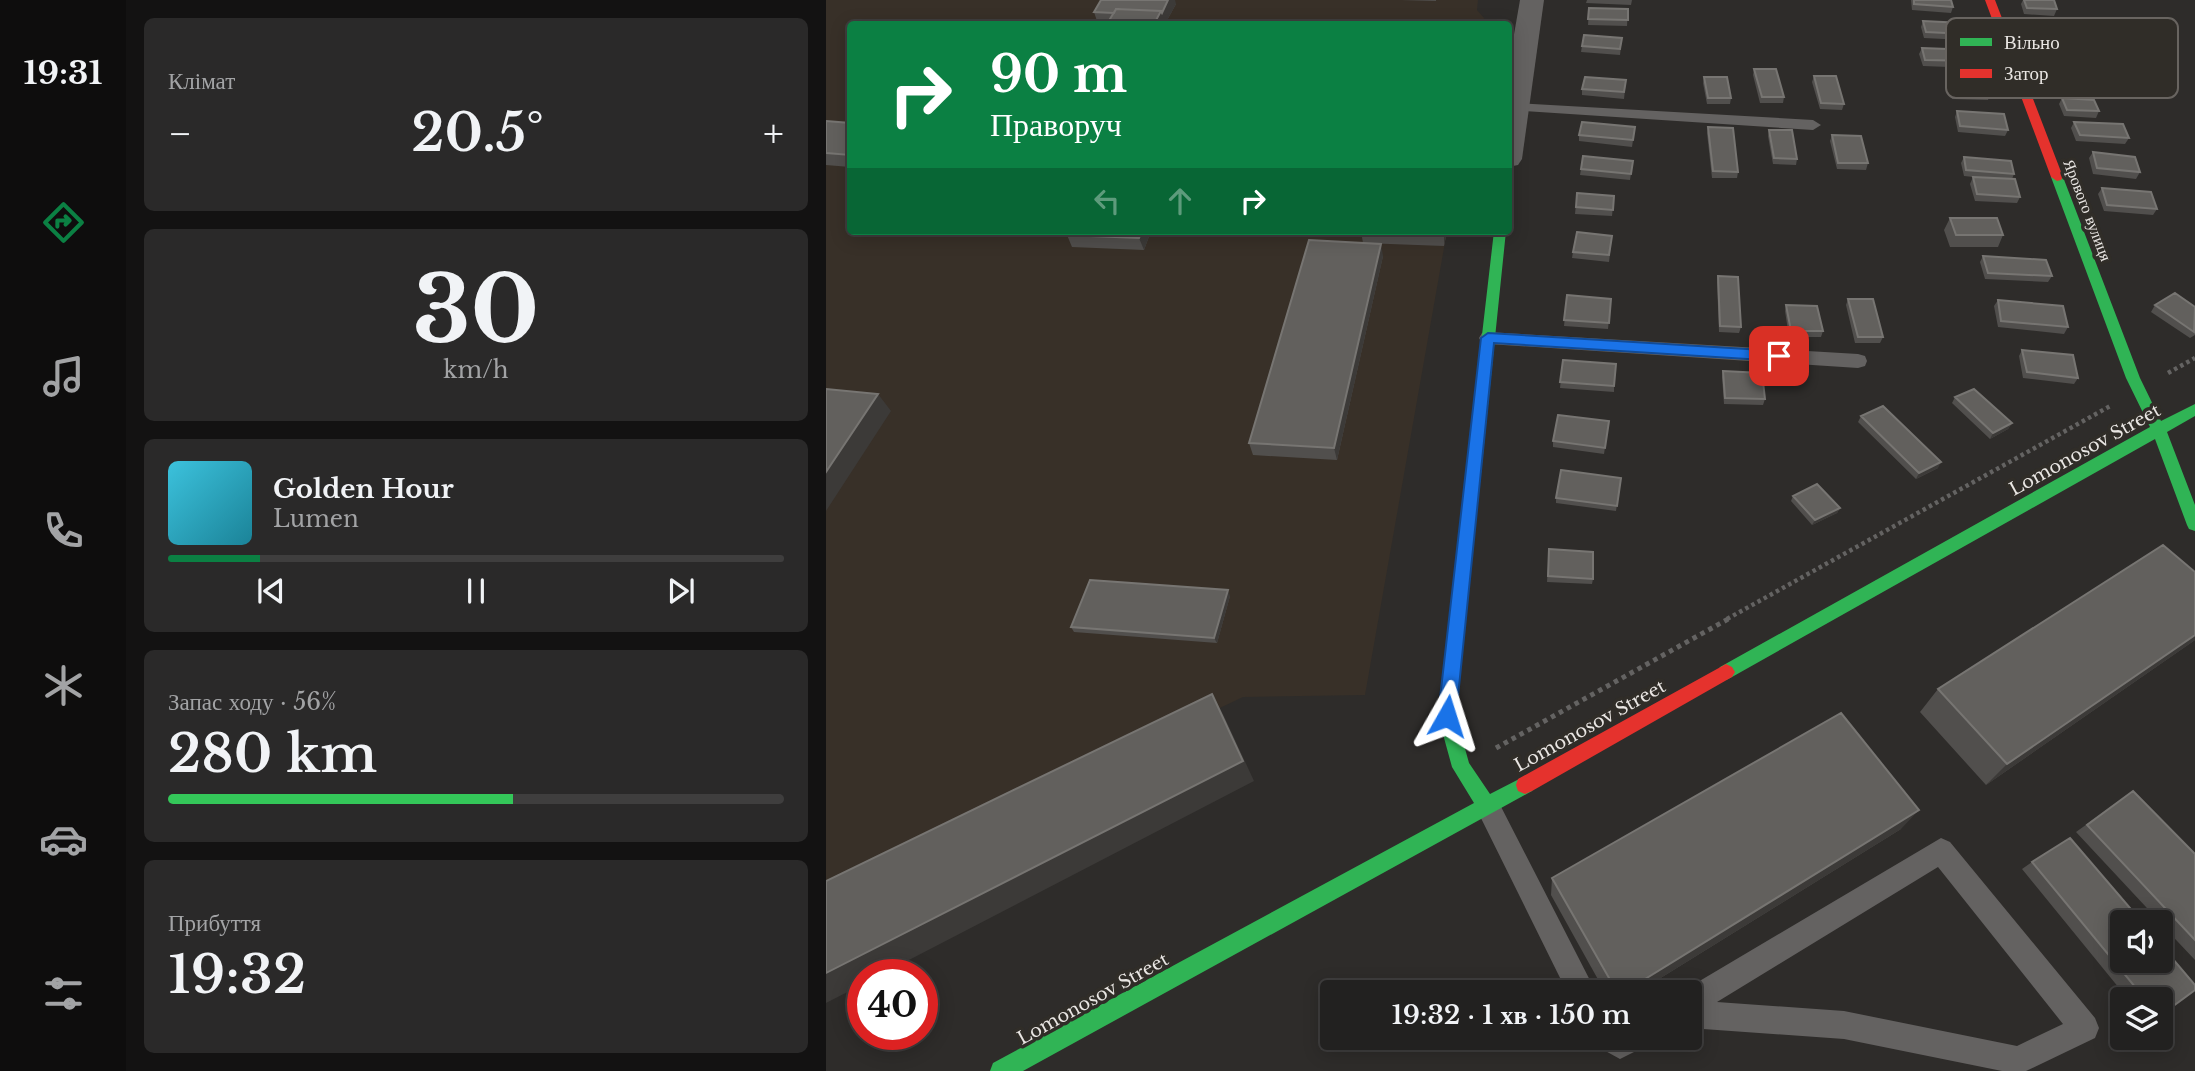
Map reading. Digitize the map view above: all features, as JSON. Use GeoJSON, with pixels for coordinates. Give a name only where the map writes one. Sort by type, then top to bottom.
{"type":"FeatureCollection","features":[{"type":"Feature","properties":{"kind":"street"},"geometry":{"type":"LineString","coordinates":[[1512,124],[1532,0]]}},
{"type":"Feature","properties":{"kind":"street","name":"Ярового вулиця"},"geometry":{"type":"LineString","coordinates":[[1990,0],[1997,18]]}},
{"type":"Feature","properties":{"kind":"street","name":"Ярового вулиця"},"geometry":{"type":"LineString","coordinates":[[2027,98],[2139,390],[2159,430],[2195,526]]}},
{"type":"Feature","properties":{"kind":"street"},"geometry":{"type":"LineString","coordinates":[[1487,806],[1461,767],[1447,716],[1500,235]]}},
{"type":"Feature","properties":{"kind":"street","name":"Lomonosov Street"},"geometry":{"type":"LineString","coordinates":[[1001,1071],[1487,806],[2195,409]]}},
{"type":"Feature","properties":{"kind":"lane"},"geometry":{"type":"LineString","coordinates":[[1514,107],[1813,125]]}},
{"type":"Feature","properties":{"kind":"lane"},"geometry":{"type":"LineString","coordinates":[[1488,338],[1858,361]]}},
{"type":"Feature","properties":{"kind":"lane"},"geometry":{"type":"LineString","coordinates":[[1487,806],[1576,980]]}},
{"type":"Feature","properties":{"kind":"lane"},"geometry":{"type":"LineString","coordinates":[[1702,995],[1941,851],[2085,1028],[2018,1060],[1844,1025],[1702,1015]]}},
{"type":"Feature","properties":{"kind":"path"},"geometry":{"type":"LineString","coordinates":[[1461,767],[2139,390]]}},
{"type":"Feature","properties":{"kind":"shaded area"},"geometry":{"type":"Polygon","coordinates":[[[826,0],[1478,0],[1477,10],[1484,21],[847,21],[847,235],[1446,235],[1365,695],[1243,697],[826,894],[826,0]]]}},
{"type":"Feature","properties":{"kind":"building"},"geometry":{"type":"Polygon","coordinates":[[[1101,0],[1168,0],[1162,13],[1116,9],[1114,13],[1094,12],[1101,0]]]}},
{"type":"Feature","properties":{"kind":"building"},"geometry":{"type":"Polygon","coordinates":[[[1914,0],[1951,0],[1953,7],[1914,4],[1914,0]]]}},
{"type":"Feature","properties":{"kind":"building"},"geometry":{"type":"Polygon","coordinates":[[[2024,0],[2054,0],[2057,9],[2027,8],[2024,0]]]}},
{"type":"Feature","properties":{"kind":"building"},"geometry":{"type":"Polygon","coordinates":[[[1589,8],[1628,9],[1628,20],[1588,19],[1589,8]]]}},
{"type":"Feature","properties":{"kind":"building"},"geometry":{"type":"Polygon","coordinates":[[[1116,9],[1161,11],[1156,21],[1109,21],[1116,9]]]}},
{"type":"Feature","properties":{"kind":"building"},"geometry":{"type":"Polygon","coordinates":[[[1923,21],[1946,22],[1946,33],[1926,32],[1923,21]]]}},
{"type":"Feature","properties":{"kind":"building"},"geometry":{"type":"Polygon","coordinates":[[[1584,35],[1622,38],[1620,49],[1582,46],[1584,35]]]}},
{"type":"Feature","properties":{"kind":"building"},"geometry":{"type":"Polygon","coordinates":[[[1922,48],[1946,49],[1946,60],[1925,60],[1922,48]]]}},
{"type":"Feature","properties":{"kind":"building"},"geometry":{"type":"Polygon","coordinates":[[[1754,69],[1776,69],[1784,97],[1762,97],[1754,69]]]}},
{"type":"Feature","properties":{"kind":"building"},"geometry":{"type":"Polygon","coordinates":[[[1814,76],[1836,76],[1844,104],[1821,103],[1814,76]]]}},
{"type":"Feature","properties":{"kind":"building"},"geometry":{"type":"Polygon","coordinates":[[[1585,77],[1626,80],[1624,92],[1582,89],[1585,77]]]}},
{"type":"Feature","properties":{"kind":"building"},"geometry":{"type":"Polygon","coordinates":[[[1704,77],[1727,77],[1731,98],[1708,98],[1704,77]]]}},
{"type":"Feature","properties":{"kind":"building"},"geometry":{"type":"Polygon","coordinates":[[[2062,98],[2094,100],[2099,111],[2067,110],[2062,98]]]}},
{"type":"Feature","properties":{"kind":"building"},"geometry":{"type":"Polygon","coordinates":[[[1957,111],[2004,114],[2008,130],[1960,126],[1957,111]]]}},
{"type":"Feature","properties":{"kind":"building"},"geometry":{"type":"Polygon","coordinates":[[[826,121],[847,123],[847,155],[826,153],[826,121]]]}},
{"type":"Feature","properties":{"kind":"building"},"geometry":{"type":"Polygon","coordinates":[[[1582,122],[1635,127],[1633,140],[1579,135],[1582,122]]]}},
{"type":"Feature","properties":{"kind":"building"},"geometry":{"type":"Polygon","coordinates":[[[2074,122],[2123,124],[2129,138],[2080,135],[2074,122]]]}},
{"type":"Feature","properties":{"kind":"building"},"geometry":{"type":"Polygon","coordinates":[[[1708,127],[1733,128],[1738,172],[1713,171],[1708,127]]]}},
{"type":"Feature","properties":{"kind":"building"},"geometry":{"type":"Polygon","coordinates":[[[1769,130],[1792,130],[1797,159],[1774,158],[1769,130]]]}},
{"type":"Feature","properties":{"kind":"building"},"geometry":{"type":"Polygon","coordinates":[[[1832,135],[1861,136],[1868,163],[1838,163],[1832,135]]]}},
{"type":"Feature","properties":{"kind":"building"},"geometry":{"type":"Polygon","coordinates":[[[2093,152],[2135,157],[2140,172],[2097,168],[2093,152]]]}},
{"type":"Feature","properties":{"kind":"building"},"geometry":{"type":"Polygon","coordinates":[[[1583,156],[1633,161],[1631,174],[1581,169],[1583,156]]]}},
{"type":"Feature","properties":{"kind":"building"},"geometry":{"type":"Polygon","coordinates":[[[1964,157],[2011,161],[2014,174],[1966,170],[1964,157]]]}},
{"type":"Feature","properties":{"kind":"building"},"geometry":{"type":"Polygon","coordinates":[[[1973,177],[2015,179],[2020,197],[1977,194],[1973,177]]]}},
{"type":"Feature","properties":{"kind":"building"},"geometry":{"type":"Polygon","coordinates":[[[2102,188],[2151,192],[2157,209],[2107,205],[2102,188]]]}},
{"type":"Feature","properties":{"kind":"building"},"geometry":{"type":"Polygon","coordinates":[[[1577,193],[1614,196],[1613,210],[1576,207],[1577,193]]]}},
{"type":"Feature","properties":{"kind":"building"},"geometry":{"type":"Polygon","coordinates":[[[1950,218],[1997,218],[2003,235],[1956,235],[1950,218]]]}},
{"type":"Feature","properties":{"kind":"building"},"geometry":{"type":"Polygon","coordinates":[[[1577,232],[1612,236],[1609,255],[1573,252],[1577,232]]]}},
{"type":"Feature","properties":{"kind":"building"},"geometry":{"type":"Polygon","coordinates":[[[1067,235],[1140,235],[1139,238],[1067,235]]]}},
{"type":"Feature","properties":{"kind":"building"},"geometry":{"type":"Polygon","coordinates":[[[1309,240],[1381,244],[1334,448],[1249,443],[1309,240]]]}},
{"type":"Feature","properties":{"kind":"building"},"geometry":{"type":"Polygon","coordinates":[[[1983,256],[2046,260],[2052,276],[1988,273],[1983,256]]]}},
{"type":"Feature","properties":{"kind":"building"},"geometry":{"type":"Polygon","coordinates":[[[1718,276],[1738,277],[1741,327],[1720,326],[1718,276]]]}},
{"type":"Feature","properties":{"kind":"building"},"geometry":{"type":"Polygon","coordinates":[[[2175,293],[2195,307],[2194,332],[2155,305],[2175,293]]]}},
{"type":"Feature","properties":{"kind":"building"},"geometry":{"type":"Polygon","coordinates":[[[1567,295],[1611,299],[1609,323],[1564,320],[1567,295]]]}},
{"type":"Feature","properties":{"kind":"building"},"geometry":{"type":"Polygon","coordinates":[[[1848,299],[1873,299],[1883,337],[1858,337],[1848,299]]]}},
{"type":"Feature","properties":{"kind":"building"},"geometry":{"type":"Polygon","coordinates":[[[1998,300],[2063,306],[2068,327],[2001,321],[1998,300]]]}},
{"type":"Feature","properties":{"kind":"building"},"geometry":{"type":"Polygon","coordinates":[[[1786,305],[1817,306],[1823,331],[1791,331],[1786,305]]]}},
{"type":"Feature","properties":{"kind":"building"},"geometry":{"type":"Polygon","coordinates":[[[2022,350],[2073,355],[2078,378],[2027,372],[2022,350]]]}},
{"type":"Feature","properties":{"kind":"building"},"geometry":{"type":"Polygon","coordinates":[[[1563,360],[1616,364],[1614,386],[1560,382],[1563,360]]]}},
{"type":"Feature","properties":{"kind":"building"},"geometry":{"type":"Polygon","coordinates":[[[1723,371],[1762,373],[1765,399],[1725,398],[1723,371]]]}},
{"type":"Feature","properties":{"kind":"building"},"geometry":{"type":"Polygon","coordinates":[[[826,389],[878,394],[826,472],[826,389]]]}},
{"type":"Feature","properties":{"kind":"building"},"geometry":{"type":"Polygon","coordinates":[[[1974,389],[2012,423],[1993,433],[1955,397],[1974,389]]]}},
{"type":"Feature","properties":{"kind":"building"},"geometry":{"type":"Polygon","coordinates":[[[1883,406],[1941,462],[1919,473],[1861,416],[1883,406]]]}},
{"type":"Feature","properties":{"kind":"building"},"geometry":{"type":"Polygon","coordinates":[[[1558,415],[1609,421],[1605,448],[1553,441],[1558,415]]]}},
{"type":"Feature","properties":{"kind":"building"},"geometry":{"type":"Polygon","coordinates":[[[1561,470],[1621,478],[1617,506],[1556,498],[1561,470]]]}},
{"type":"Feature","properties":{"kind":"building"},"geometry":{"type":"Polygon","coordinates":[[[1817,484],[1840,508],[1815,520],[1793,496],[1817,484]]]}},
{"type":"Feature","properties":{"kind":"building"},"geometry":{"type":"Polygon","coordinates":[[[2163,545],[2195,572],[2195,635],[2007,764],[1938,689],[2163,545]]]}},
{"type":"Feature","properties":{"kind":"building"},"geometry":{"type":"Polygon","coordinates":[[[1549,549],[1593,552],[1593,579],[1548,576],[1549,549]]]}},
{"type":"Feature","properties":{"kind":"building"},"geometry":{"type":"Polygon","coordinates":[[[1090,580],[1228,590],[1214,638],[1071,627],[1090,580]]]}},
{"type":"Feature","properties":{"kind":"building"},"geometry":{"type":"Polygon","coordinates":[[[1212,694],[1243,761],[854,959],[847,959],[847,962],[826,973],[826,881],[1212,694]]]}},
{"type":"Feature","properties":{"kind":"building"},"geometry":{"type":"Polygon","coordinates":[[[1841,713],[1919,810],[1643,980],[1610,980],[1552,878],[1841,713]]]}},
{"type":"Feature","properties":{"kind":"building"},"geometry":{"type":"Polygon","coordinates":[[[2133,791],[2195,854],[2195,940],[2173,917],[2173,910],[2167,910],[2087,825],[2133,791]]]}},
{"type":"Feature","properties":{"kind":"building"},"geometry":{"type":"Polygon","coordinates":[[[2070,838],[2132,910],[2110,910],[2110,957],[2032,862],[2070,838]]]}},
{"type":"Feature","properties":{"kind":"building"},"geometry":{"type":"Polygon","coordinates":[[[2173,959],[2195,985],[2195,990],[2173,1006],[2173,987],[2135,987],[2124,973],[2173,973],[2173,959]]]}},
{"type":"Feature","properties":{"kind":"traffic: fast"},"geometry":{"type":"LineString","coordinates":[[2057,177],[2133,378],[2159,431],[2195,525]]}},
{"type":"Feature","properties":{"kind":"traffic: fast"},"geometry":{"type":"LineString","coordinates":[[1487,806],[1461,767],[1447,716],[1500,235]]}},
{"type":"Feature","properties":{"kind":"traffic: fast"},"geometry":{"type":"LineString","coordinates":[[1726,672],[2195,409]]}},
{"type":"Feature","properties":{"kind":"traffic: fast"},"geometry":{"type":"LineString","coordinates":[[1001,1071],[1525,785]]}},
{"type":"Feature","properties":{"kind":"traffic: jam"},"geometry":{"type":"LineString","coordinates":[[1990,0],[1997,18]]}},
{"type":"Feature","properties":{"kind":"traffic: jam"},"geometry":{"type":"LineString","coordinates":[[2027,98],[2057,177]]}},
{"type":"Feature","properties":{"kind":"traffic: jam"},"geometry":{"type":"LineString","coordinates":[[1525,785],[1726,672]]}},
{"type":"Feature","properties":{"kind":"route"},"geometry":{"type":"LineString","coordinates":[[1447,716],[1488,338],[1779,356]]}}]}
